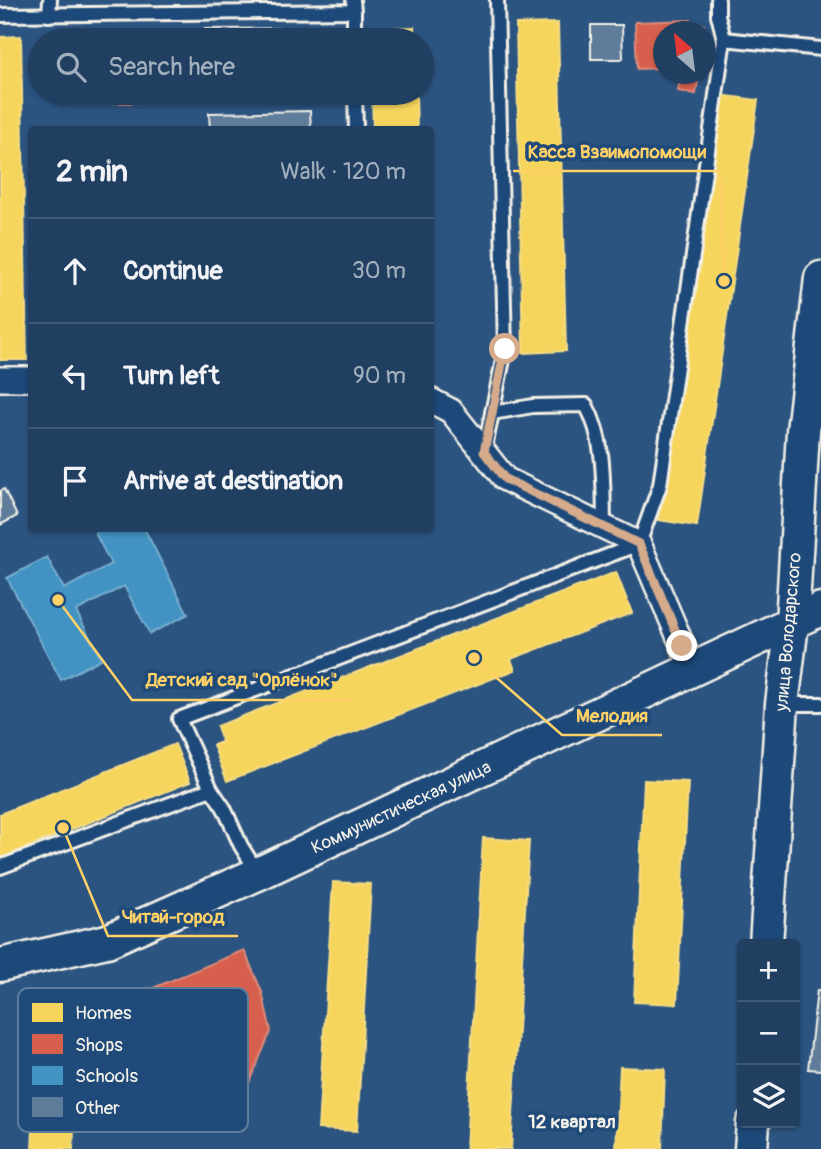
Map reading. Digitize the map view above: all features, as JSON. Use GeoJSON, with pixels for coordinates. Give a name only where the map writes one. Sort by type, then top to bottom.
{"type":"FeatureCollection","features":[{"type":"Feature","properties":{"kind":"main road","name":"улица Володарского"},"geometry":{"type":"LineString","coordinates":[[766,939],[782,704],[792,624],[803,432],[821,278]]}},
{"type":"Feature","properties":{"kind":"main road","name":"Коммунистическая улица"},"geometry":{"type":"LineString","coordinates":[[0,964],[107,941],[258,874],[821,609]]}},
{"type":"Feature","properties":{"kind":"main road"},"geometry":{"type":"LineString","coordinates":[[751,1149],[753,1128]]}},
{"type":"Feature","properties":{"kind":"street"},"geometry":{"type":"LineString","coordinates":[[0,379],[28,379]]}},
{"type":"Feature","properties":{"kind":"street"},"geometry":{"type":"LineString","coordinates":[[434,402],[451,411],[505,479],[639,544],[693,670]]}},
{"type":"Feature","properties":{"kind":"lane"},"geometry":{"type":"LineString","coordinates":[[50,0],[50,15]]}},
{"type":"Feature","properties":{"kind":"lane"},"geometry":{"type":"LineString","coordinates":[[484,452],[505,349],[497,0]]}},
{"type":"Feature","properties":{"kind":"lane"},"geometry":{"type":"LineString","coordinates":[[258,874],[241,846],[224,808],[211,789],[179,719],[639,544],[660,485],[724,38],[718,15],[718,0]]}},
{"type":"Feature","properties":{"kind":"lane"},"geometry":{"type":"LineString","coordinates":[[0,15],[353,6],[354,28]]}},
{"type":"Feature","properties":{"kind":"lane"},"geometry":{"type":"LineString","coordinates":[[724,38],[821,49]]}},
{"type":"Feature","properties":{"kind":"lane"},"geometry":{"type":"LineString","coordinates":[[355,105],[356,126]]}},
{"type":"Feature","properties":{"kind":"lane"},"geometry":{"type":"LineString","coordinates":[[492,413],[533,406],[586,405],[594,419],[601,453],[604,527]]}},
{"type":"Feature","properties":{"kind":"lane"},"geometry":{"type":"LineString","coordinates":[[782,704],[821,704]]}},
{"type":"Feature","properties":{"kind":"lane"},"geometry":{"type":"LineString","coordinates":[[0,867],[211,789]]}},
{"type":"Feature","properties":{"kind":"building: Homes"},"geometry":{"type":"Polygon","coordinates":[[[558,23],[566,351],[523,353],[516,24],[558,23]]]}},
{"type":"Feature","properties":{"kind":"building: Homes"},"geometry":{"type":"Polygon","coordinates":[[[21,36],[27,360],[0,360],[0,37],[21,36]]]}},
{"type":"Feature","properties":{"kind":"building: Homes"},"geometry":{"type":"Polygon","coordinates":[[[719,95],[758,100],[697,526],[658,520],[719,95]]]}},
{"type":"Feature","properties":{"kind":"building: Homes"},"geometry":{"type":"Polygon","coordinates":[[[372,105],[416,105],[417,126],[373,126],[372,105]]]}},
{"type":"Feature","properties":{"kind":"building: Homes"},"geometry":{"type":"Polygon","coordinates":[[[616,572],[632,613],[511,659],[515,670],[227,781],[213,745],[222,742],[217,726],[616,572]]]}},
{"type":"Feature","properties":{"kind":"building: Homes"},"geometry":{"type":"Polygon","coordinates":[[[175,744],[190,782],[0,858],[0,814],[175,744]]]}},
{"type":"Feature","properties":{"kind":"building: Homes"},"geometry":{"type":"Polygon","coordinates":[[[644,780],[688,782],[677,1004],[634,1002],[644,780]]]}},
{"type":"Feature","properties":{"kind":"building: Homes"},"geometry":{"type":"Polygon","coordinates":[[[483,838],[529,841],[511,1149],[466,1149],[483,838]]]}},
{"type":"Feature","properties":{"kind":"building: Homes"},"geometry":{"type":"Polygon","coordinates":[[[333,882],[371,884],[357,1131],[318,1129],[333,882]]]}},
{"type":"Feature","properties":{"kind":"building: Homes"},"geometry":{"type":"Polygon","coordinates":[[[620,1067],[665,1069],[662,1149],[616,1149],[620,1067]]]}},
{"type":"Feature","properties":{"kind":"building: Homes"},"geometry":{"type":"Polygon","coordinates":[[[33,1132],[74,1132],[73,1149],[32,1149],[33,1132]]]}},
{"type":"Feature","properties":{"kind":"building: Shops"},"geometry":{"type":"Polygon","coordinates":[[[653,21],[653,68],[637,69],[635,22],[653,21]]]}},
{"type":"Feature","properties":{"kind":"building: Shops"},"geometry":{"type":"Polygon","coordinates":[[[679,84],[698,84],[696,94],[678,91],[679,84]]]}},
{"type":"Feature","properties":{"kind":"building: Shops"},"geometry":{"type":"Polygon","coordinates":[[[244,950],[262,992],[271,1031],[248,1085],[248,988],[153,988],[244,950]]]}},
{"type":"Feature","properties":{"kind":"building: Schools"},"geometry":{"type":"Polygon","coordinates":[[[146,532],[188,614],[150,634],[124,586],[76,611],[101,659],[61,680],[7,578],[47,557],[64,589],[111,564],[95,533],[146,532]]]}},
{"type":"Feature","properties":{"kind":"building: Other"},"geometry":{"type":"Polygon","coordinates":[[[591,25],[622,25],[623,59],[591,59],[591,25]]]}},
{"type":"Feature","properties":{"kind":"building: Other"},"geometry":{"type":"Polygon","coordinates":[[[310,111],[311,126],[210,126],[209,113],[310,111]]]}},
{"type":"Feature","properties":{"kind":"building: Other"},"geometry":{"type":"Polygon","coordinates":[[[4,489],[17,516],[0,525],[0,491],[4,489]]]}},
{"type":"Feature","properties":{"kind":"building: Other"},"geometry":{"type":"Polygon","coordinates":[[[817,990],[821,990],[821,1070],[808,1069],[817,990]]]}},
{"type":"Feature","properties":{"kind":"place","name":"Касса Взаимопомощи"},"geometry":{"type":"Point","coordinates":[724,281]}},
{"type":"Feature","properties":{"kind":"place","name":"Детский сад \"Орлёнок\""},"geometry":{"type":"Point","coordinates":[58,600]}},
{"type":"Feature","properties":{"kind":"place","name":"Мелодия"},"geometry":{"type":"Point","coordinates":[474,658]}},
{"type":"Feature","properties":{"kind":"place","name":"Читай-город"},"geometry":{"type":"Point","coordinates":[63,828]}},
{"type":"Feature","properties":{"kind":"district","name":"12 квартал"},"geometry":{"type":"Point","coordinates":[572,1121]}},
{"type":"Feature","properties":{"kind":"route"},"geometry":{"type":"LineString","coordinates":[[505,349],[484,452],[505,479],[639,544],[682,646]]}}]}
